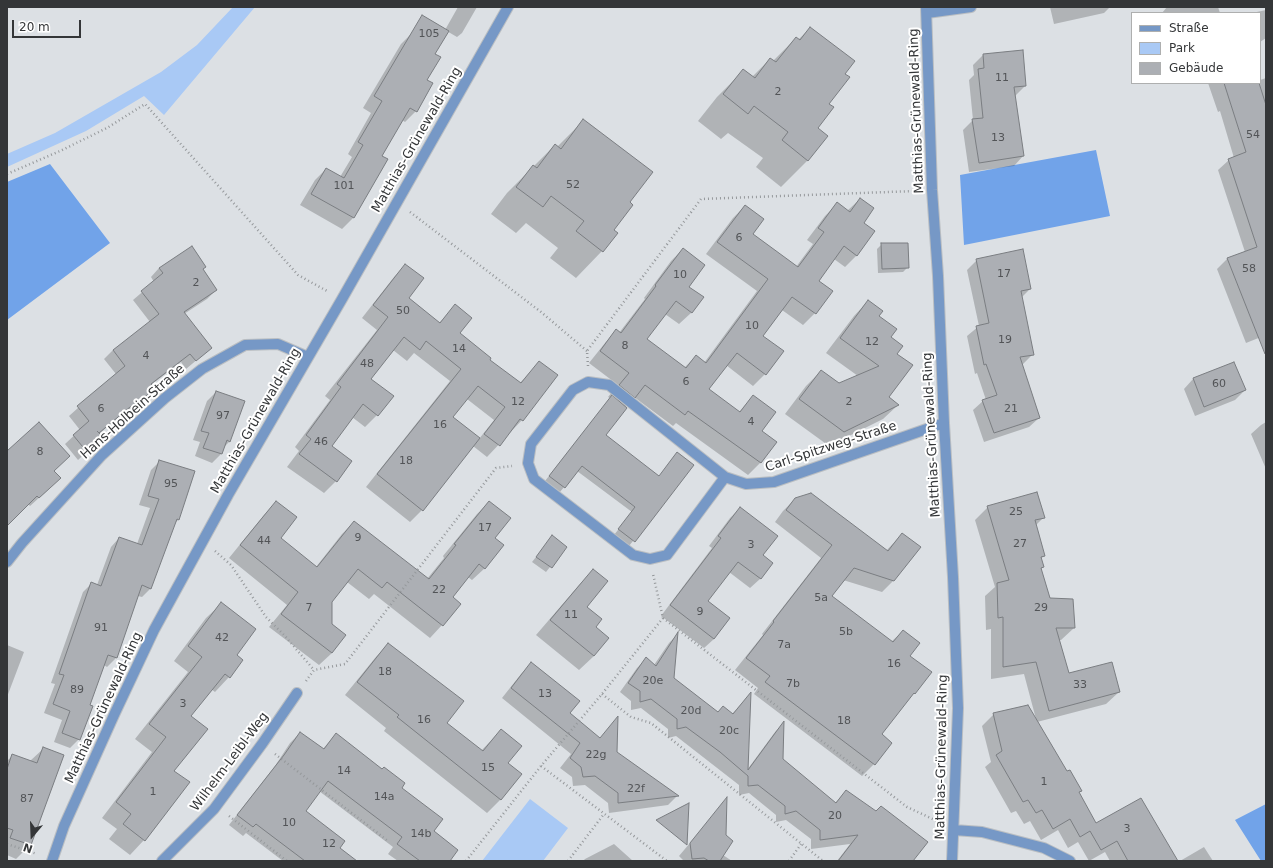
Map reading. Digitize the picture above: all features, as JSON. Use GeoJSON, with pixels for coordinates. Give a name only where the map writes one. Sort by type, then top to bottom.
{"type":"FeatureCollection","features":[{"type":"Feature","properties":{"kind":"street","name":"Matthias-Grünewald-Ring"},"geometry":{"type":"LineString","coordinates":[[52,860],[64,826],[154,630],[228,495],[342,299],[508,7]]}},
{"type":"Feature","properties":{"kind":"street"},"geometry":{"type":"LineString","coordinates":[[926,10],[971,7]]}},
{"type":"Feature","properties":{"kind":"street","name":"Matthias-Grünewald-Ring"},"geometry":{"type":"LineString","coordinates":[[926,10],[932,190],[938,276],[958,708],[952,861]]}},
{"type":"Feature","properties":{"kind":"street","name":"Hans-Holbein-Straße"},"geometry":{"type":"LineString","coordinates":[[7,562],[22,543],[102,455],[165,398],[202,369],[245,345],[278,344],[308,357]]}},
{"type":"Feature","properties":{"kind":"street"},"geometry":{"type":"LineString","coordinates":[[588,382],[574,390],[531,444],[528,463],[534,479],[633,555],[650,559],[666,555],[725,477]]}},
{"type":"Feature","properties":{"kind":"street","name":"Carl-Spitzweg-Straße"},"geometry":{"type":"LineString","coordinates":[[588,382],[609,385],[725,477],[746,484],[774,482],[944,424]]}},
{"type":"Feature","properties":{"kind":"street","name":"Wilhelm-Leibl-Weg"},"geometry":{"type":"LineString","coordinates":[[162,861],[217,806],[262,744],[297,692]]}},
{"type":"Feature","properties":{"kind":"street"},"geometry":{"type":"LineString","coordinates":[[954,830],[982,832],[1044,848],[1070,861]]}},
{"type":"Feature","properties":{"kind":"path"},"geometry":{"type":"LineString","coordinates":[[7,174],[60,151],[107,128],[145,104],[298,276],[342,299]]}},
{"type":"Feature","properties":{"kind":"path"},"geometry":{"type":"LineString","coordinates":[[588,382],[587,351],[701,199],[932,190]]}},
{"type":"Feature","properties":{"kind":"path"},"geometry":{"type":"LineString","coordinates":[[418,219],[541,312],[587,351]]}},
{"type":"Feature","properties":{"kind":"path"},"geometry":{"type":"LineString","coordinates":[[297,692],[314,670],[345,664],[496,468],[528,463]]}},
{"type":"Feature","properties":{"kind":"path"},"geometry":{"type":"LineString","coordinates":[[220,554],[231,565],[266,617],[286,636],[314,670]]}},
{"type":"Feature","properties":{"kind":"path"},"geometry":{"type":"LineString","coordinates":[[650,559],[663,618],[907,807],[954,830]]}},
{"type":"Feature","properties":{"kind":"path"},"geometry":{"type":"LineString","coordinates":[[466,861],[541,766],[602,694],[663,618]]}},
{"type":"Feature","properties":{"kind":"path"},"geometry":{"type":"LineString","coordinates":[[602,694],[631,717],[651,723],[823,861]]}},
{"type":"Feature","properties":{"kind":"path"},"geometry":{"type":"LineString","coordinates":[[262,744],[388,841]]}},
{"type":"Feature","properties":{"kind":"path"},"geometry":{"type":"LineString","coordinates":[[541,766],[667,861]]}},
{"type":"Feature","properties":{"kind":"path"},"geometry":{"type":"LineString","coordinates":[[217,806],[287,861]]}},
{"type":"Feature","properties":{"kind":"path"},"geometry":{"type":"LineString","coordinates":[[568,861],[604,814]]}},
{"type":"Feature","properties":{"kind":"path"},"geometry":{"type":"LineString","coordinates":[[7,844],[52,860]]}},
{"type":"Feature","properties":{"kind":"path"},"geometry":{"type":"LineString","coordinates":[[789,861],[801,844]]}},
{"type":"Feature","properties":{"kind":"green space"},"geometry":{"type":"Polygon","coordinates":[[[233,7],[255,7],[164,115],[144,96],[86,131],[7,167],[7,154],[55,133],[161,72],[197,45],[233,7]]]}},
{"type":"Feature","properties":{"kind":"green space"},"geometry":{"type":"Polygon","coordinates":[[[530,799],[568,828],[543,861],[482,861],[530,799]]]}},
{"type":"Feature","properties":{"kind":"shaded area"},"geometry":{"type":"Polygon","coordinates":[[[1096,150],[1110,216],[964,245],[960,175],[1096,150]]]}},
{"type":"Feature","properties":{"kind":"shaded area"},"geometry":{"type":"Polygon","coordinates":[[[50,164],[110,243],[7,320],[7,182],[50,164]]]}},
{"type":"Feature","properties":{"kind":"shaded area"},"geometry":{"type":"Polygon","coordinates":[[[1266,804],[1266,861],[1261,861],[1235,820],[1266,804]]]}},
{"type":"Feature","properties":{"kind":"building"},"geometry":{"type":"Polygon","coordinates":[[[422,15],[449,31],[435,54],[441,57],[427,80],[433,83],[417,112],[410,108],[382,156],[388,159],[354,218],[311,194],[326,168],[344,178],[363,145],[358,142],[382,101],[374,96],[422,15]]]}},
{"type":"Feature","properties":{"kind":"building"},"geometry":{"type":"Polygon","coordinates":[[[810,27],[855,61],[845,74],[850,77],[829,104],[834,107],[818,128],[828,136],[808,161],[782,140],[788,132],[754,106],[748,114],[723,94],[743,69],[755,78],[770,58],[776,62],[796,37],[800,40],[810,27]]]}},
{"type":"Feature","properties":{"kind":"building"},"geometry":{"type":"Polygon","coordinates":[[[1023,50],[1026,86],[1014,87],[1024,156],[979,163],[972,119],[983,118],[978,69],[984,68],[983,54],[1023,50]]]}},
{"type":"Feature","properties":{"kind":"building"},"geometry":{"type":"Polygon","coordinates":[[[1224,84],[1259,84],[1266,105],[1266,354],[1227,258],[1257,247],[1228,159],[1246,152],[1224,84]]]}},
{"type":"Feature","properties":{"kind":"building"},"geometry":{"type":"Polygon","coordinates":[[[583,119],[653,172],[630,202],[633,205],[614,230],[618,233],[603,252],[576,231],[584,221],[551,196],[543,207],[516,187],[533,165],[537,168],[555,144],[561,149],[583,119]]]}},
{"type":"Feature","properties":{"kind":"building"},"geometry":{"type":"Polygon","coordinates":[[[860,198],[874,208],[864,223],[875,231],[857,256],[844,246],[819,281],[833,291],[816,314],[792,297],[763,336],[784,351],[766,375],[737,353],[709,389],[740,412],[753,395],[776,412],[762,431],[777,442],[761,463],[688,411],[685,415],[645,385],[635,398],[619,385],[629,373],[600,351],[616,329],[621,333],[683,248],[705,265],[689,287],[704,297],[692,313],[676,301],[647,339],[686,368],[696,355],[706,363],[768,279],[717,242],[745,205],[764,219],[753,234],[798,267],[824,232],[818,228],[837,202],[850,212],[860,198]]]}},
{"type":"Feature","properties":{"kind":"building"},"geometry":{"type":"Polygon","coordinates":[[[881,243],[908,243],[909,268],[882,269],[881,243]]]}},
{"type":"Feature","properties":{"kind":"building"},"geometry":{"type":"Polygon","coordinates":[[[192,246],[206,267],[203,269],[217,290],[184,312],[212,348],[196,361],[190,354],[151,384],[155,389],[137,403],[136,402],[99,433],[104,438],[87,452],[73,435],[89,421],[77,406],[125,366],[113,350],[159,314],[141,291],[163,273],[159,268],[192,246]]]}},
{"type":"Feature","properties":{"kind":"building"},"geometry":{"type":"Polygon","coordinates":[[[1023,249],[1031,289],[1021,291],[1034,355],[1020,357],[1040,418],[994,433],[982,400],[997,395],[986,364],[984,365],[976,326],[989,323],[976,259],[1023,249]]]}},
{"type":"Feature","properties":{"kind":"building"},"geometry":{"type":"Polygon","coordinates":[[[405,264],[424,278],[409,298],[440,323],[455,304],[472,318],[460,333],[491,358],[490,360],[521,383],[539,361],[558,375],[523,421],[520,419],[500,446],[484,434],[505,407],[478,386],[453,417],[480,438],[423,511],[377,474],[461,369],[426,341],[420,350],[404,337],[371,379],[394,396],[378,416],[363,404],[332,446],[352,461],[337,482],[299,454],[311,439],[306,435],[341,387],[337,384],[388,317],[373,305],[405,264]]]}},
{"type":"Feature","properties":{"kind":"building"},"geometry":{"type":"Polygon","coordinates":[[[868,300],[883,311],[879,316],[897,329],[891,337],[903,346],[897,354],[913,365],[889,397],[899,405],[844,432],[799,399],[821,370],[839,383],[879,366],[840,338],[868,300]]]}},
{"type":"Feature","properties":{"kind":"building"},"geometry":{"type":"Polygon","coordinates":[[[1234,362],[1246,390],[1204,407],[1193,378],[1234,362]]]}},
{"type":"Feature","properties":{"kind":"building"},"geometry":{"type":"Polygon","coordinates":[[[216,391],[245,401],[230,442],[227,440],[222,454],[203,448],[209,433],[201,431],[216,391]]]}},
{"type":"Feature","properties":{"kind":"building"},"geometry":{"type":"Polygon","coordinates":[[[612,395],[627,408],[606,435],[659,476],[677,452],[694,465],[635,542],[618,529],[635,507],[582,466],[565,488],[549,476],[612,395]]]}},
{"type":"Feature","properties":{"kind":"building"},"geometry":{"type":"Polygon","coordinates":[[[39,422],[70,456],[54,471],[61,478],[39,498],[37,496],[7,526],[7,451],[39,422]]]}},
{"type":"Feature","properties":{"kind":"building"},"geometry":{"type":"Polygon","coordinates":[[[159,460],[195,471],[179,520],[177,519],[151,589],[142,585],[117,658],[108,655],[90,705],[93,706],[80,740],[62,733],[70,711],[53,704],[64,675],[59,674],[91,582],[101,586],[119,537],[142,545],[159,499],[148,496],[159,460]]]}},
{"type":"Feature","properties":{"kind":"building"},"geometry":{"type":"Polygon","coordinates":[[[1037,492],[1045,518],[1035,520],[1045,556],[1041,557],[1044,567],[1041,568],[1050,598],[1073,599],[1075,628],[1056,628],[1069,673],[1112,662],[1120,692],[1049,711],[1036,662],[1003,667],[1003,617],[998,618],[997,583],[1009,580],[987,506],[1037,492]]]}},
{"type":"Feature","properties":{"kind":"building"},"geometry":{"type":"Polygon","coordinates":[[[811,493],[888,551],[902,533],[921,547],[894,581],[854,568],[832,596],[893,642],[903,630],[920,643],[910,656],[932,672],[882,734],[892,743],[875,765],[765,682],[770,676],[746,658],[832,545],[786,510],[795,498],[811,493]]]}},
{"type":"Feature","properties":{"kind":"building"},"geometry":{"type":"Polygon","coordinates":[[[276,501],[297,517],[281,538],[317,567],[354,521],[429,579],[456,545],[454,544],[489,501],[511,518],[495,538],[504,545],[485,569],[479,564],[453,597],[461,604],[443,626],[387,582],[382,588],[358,569],[332,602],[332,624],[346,635],[332,653],[281,614],[298,592],[240,545],[276,501]]]}},
{"type":"Feature","properties":{"kind":"building"},"geometry":{"type":"Polygon","coordinates":[[[740,507],[778,536],[763,555],[773,563],[761,579],[738,562],[708,601],[730,618],[714,639],[670,605],[721,538],[718,536],[740,507]]]}},
{"type":"Feature","properties":{"kind":"building"},"geometry":{"type":"Polygon","coordinates":[[[552,535],[567,547],[552,568],[536,557],[552,535]]]}},
{"type":"Feature","properties":{"kind":"building"},"geometry":{"type":"Polygon","coordinates":[[[593,569],[608,581],[587,607],[602,619],[596,627],[609,638],[594,656],[550,620],[593,569]]]}},
{"type":"Feature","properties":{"kind":"building"},"geometry":{"type":"Polygon","coordinates":[[[221,602],[256,629],[237,655],[243,660],[230,678],[225,674],[191,716],[208,729],[174,771],[190,782],[145,841],[123,824],[131,814],[116,802],[166,737],[149,724],[202,657],[188,646],[221,602]]]}},
{"type":"Feature","properties":{"kind":"building"},"geometry":{"type":"Polygon","coordinates":[[[678,632],[674,678],[718,712],[723,706],[733,714],[751,692],[748,770],[784,721],[783,759],[836,803],[846,790],[876,811],[881,806],[928,842],[913,861],[838,861],[858,835],[820,840],[820,830],[796,811],[785,814],[785,806],[758,785],[748,786],[748,776],[720,752],[686,727],[677,729],[677,719],[651,699],[640,702],[640,691],[628,683],[646,657],[656,666],[678,632]]]}},
{"type":"Feature","properties":{"kind":"building"},"geometry":{"type":"Polygon","coordinates":[[[388,643],[464,701],[447,723],[483,751],[501,729],[522,746],[508,763],[522,774],[501,800],[397,717],[399,715],[357,682],[388,643]]]}},
{"type":"Feature","properties":{"kind":"building"},"geometry":{"type":"Polygon","coordinates":[[[531,662],[580,701],[570,713],[600,738],[618,716],[617,752],[679,796],[618,803],[618,793],[595,776],[583,777],[581,767],[570,758],[580,743],[511,688],[531,662]]]}},
{"type":"Feature","properties":{"kind":"building"},"geometry":{"type":"Polygon","coordinates":[[[1028,705],[1067,771],[1070,770],[1082,791],[1079,792],[1096,823],[1141,798],[1178,861],[1128,861],[1117,841],[1101,850],[1090,831],[1080,837],[1070,819],[1053,829],[1042,810],[1036,813],[1028,800],[1023,802],[996,755],[1002,751],[993,713],[1028,705]]]}},
{"type":"Feature","properties":{"kind":"building"},"geometry":{"type":"Polygon","coordinates":[[[300,732],[324,749],[336,733],[382,769],[384,767],[405,783],[402,788],[443,819],[434,831],[458,850],[450,861],[420,861],[397,844],[402,837],[328,781],[306,811],[345,841],[340,848],[357,861],[305,861],[256,824],[253,827],[237,815],[300,732]]]}},
{"type":"Feature","properties":{"kind":"building"},"geometry":{"type":"Polygon","coordinates":[[[43,747],[64,755],[31,845],[10,838],[13,830],[7,828],[7,769],[12,754],[37,763],[43,747]]]}},
{"type":"Feature","properties":{"kind":"building"},"geometry":{"type":"Polygon","coordinates":[[[727,797],[726,835],[733,841],[720,861],[709,861],[704,858],[692,859],[690,843],[727,797]]]}},
{"type":"Feature","properties":{"kind":"building"},"geometry":{"type":"Polygon","coordinates":[[[689,803],[687,845],[656,820],[689,803]]]}}]}
